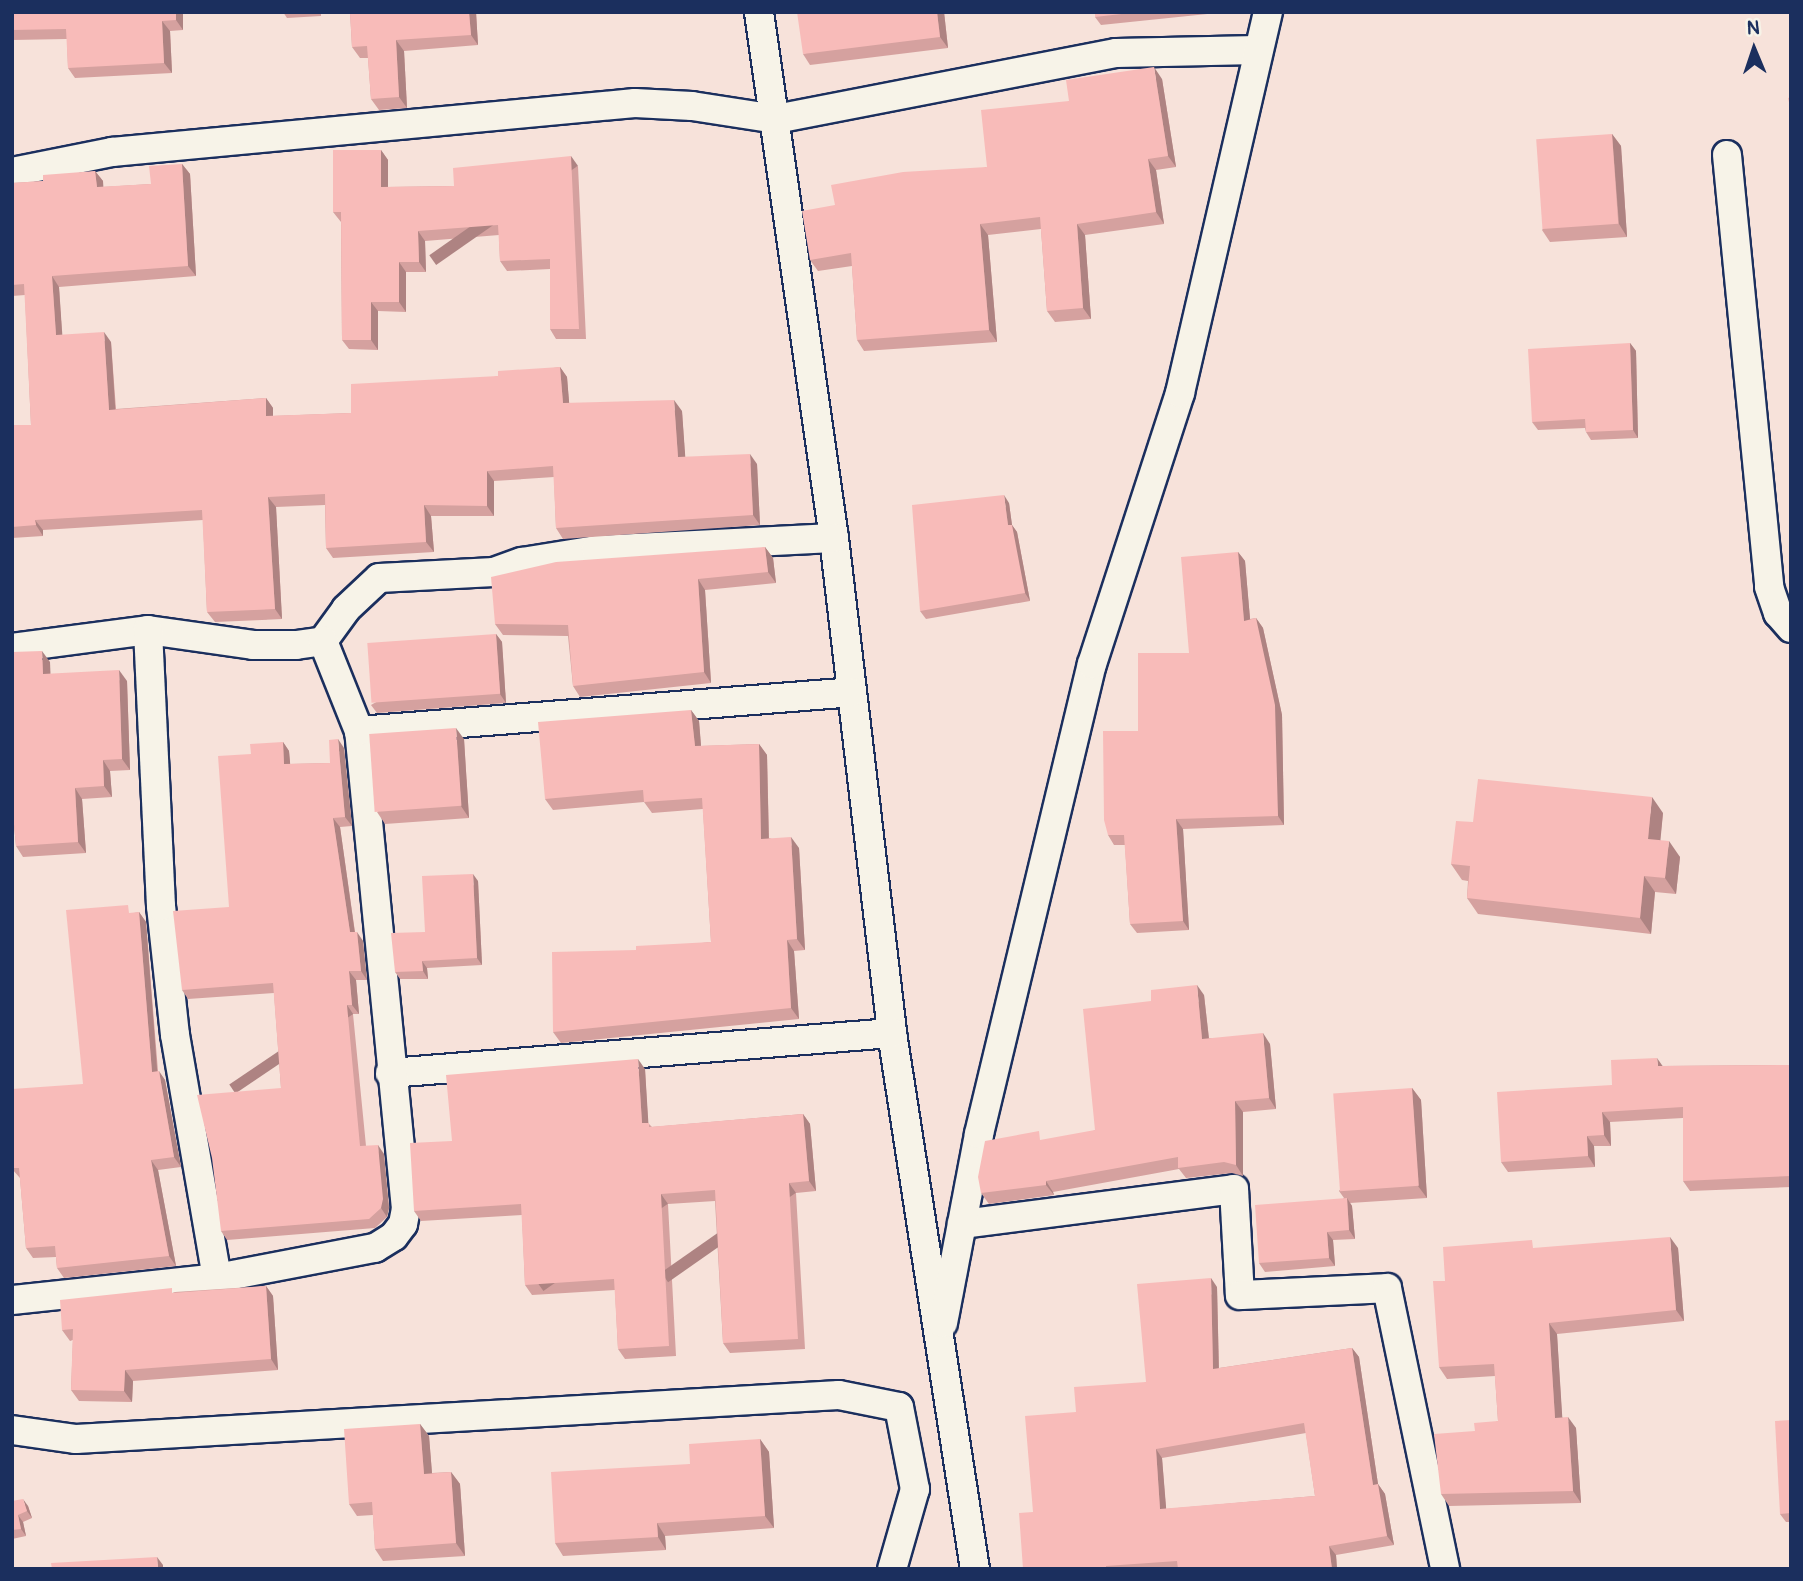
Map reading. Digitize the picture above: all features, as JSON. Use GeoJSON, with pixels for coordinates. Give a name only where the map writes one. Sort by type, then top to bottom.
{"type":"FeatureCollection","features":[{"type":"Feature","properties":{"kind":"street"},"geometry":{"type":"LineString","coordinates":[[759,12],[834,538],[892,1033],[975,1569]]}},
{"type":"Feature","properties":{"kind":"street"},"geometry":{"type":"LineString","coordinates":[[939,1345],[979,1134],[1092,663],[1180,393],[1257,50],[1268,12]]}},
{"type":"Feature","properties":{"kind":"street"},"geometry":{"type":"LineString","coordinates":[[12,172],[111,152],[635,103],[692,106],[776,119],[1116,52],[1257,50]]}},
{"type":"Feature","properties":{"kind":"street"},"geometry":{"type":"LineString","coordinates":[[1727,155],[1769,587],[1778,612],[1791,628]]}},
{"type":"Feature","properties":{"kind":"street"},"geometry":{"type":"LineString","coordinates":[[323,641],[346,609],[379,578],[494,572],[522,562],[596,550],[834,538]]}},
{"type":"Feature","properties":{"kind":"street"},"geometry":{"type":"LineString","coordinates":[[12,648],[148,630],[253,645],[323,641]]}},
{"type":"Feature","properties":{"kind":"street"},"geometry":{"type":"LineString","coordinates":[[148,630],[165,944],[175,1035],[217,1278]]}},
{"type":"Feature","properties":{"kind":"street"},"geometry":{"type":"LineString","coordinates":[[12,1300],[217,1278],[375,1248],[394,1236],[403,1224],[406,1209],[390,1073],[359,731],[323,641]]}},
{"type":"Feature","properties":{"kind":"street"},"geometry":{"type":"LineString","coordinates":[[359,731],[850,692]]}},
{"type":"Feature","properties":{"kind":"street"},"geometry":{"type":"LineString","coordinates":[[390,1073],[892,1033]]}},
{"type":"Feature","properties":{"kind":"street"},"geometry":{"type":"LineString","coordinates":[[962,1224],[1234,1189],[1240,1295],[1387,1288],[1445,1569]]}},
{"type":"Feature","properties":{"kind":"street"},"geometry":{"type":"LineString","coordinates":[[12,1430],[76,1439],[839,1395],[899,1407],[915,1489],[892,1569]]}},
{"type":"Feature","properties":{"kind":"building"},"geometry":{"type":"Polygon","coordinates":[[[12,12],[176,12],[176,20],[162,21],[164,63],[68,68],[66,29],[12,30],[12,12]]]}},
{"type":"Feature","properties":{"kind":"building"},"geometry":{"type":"Polygon","coordinates":[[[350,12],[469,12],[471,35],[396,40],[399,97],[371,99],[367,46],[352,47],[350,12]]]}},
{"type":"Feature","properties":{"kind":"building"},"geometry":{"type":"Polygon","coordinates":[[[797,12],[937,12],[940,37],[803,54],[797,12]]]}},
{"type":"Feature","properties":{"kind":"building"},"geometry":{"type":"Polygon","coordinates":[[[1095,12],[1139,12],[1095,17],[1095,12]]]}},
{"type":"Feature","properties":{"kind":"building"},"geometry":{"type":"Polygon","coordinates":[[[1154,67],[1168,156],[1148,159],[1156,212],[1077,224],[1083,308],[1047,311],[1040,217],[980,224],[989,330],[857,340],[851,253],[810,260],[802,211],[835,205],[831,185],[903,172],[987,167],[981,110],[1069,101],[1066,80],[1154,67]]]}},
{"type":"Feature","properties":{"kind":"building"},"geometry":{"type":"Polygon","coordinates":[[[1612,134],[1618,224],[1542,229],[1536,139],[1612,134]]]}},
{"type":"Feature","properties":{"kind":"building"},"geometry":{"type":"Polygon","coordinates":[[[333,150],[381,150],[381,187],[454,186],[453,168],[571,156],[579,329],[550,329],[550,259],[500,261],[498,225],[418,231],[419,262],[399,262],[399,302],[371,302],[371,340],[342,340],[341,212],[333,212],[333,150]]]}},
{"type":"Feature","properties":{"kind":"building"},"geometry":{"type":"Polygon","coordinates":[[[182,164],[188,266],[52,276],[56,335],[104,332],[109,410],[266,398],[266,416],[351,413],[351,384],[498,376],[498,371],[560,367],[563,403],[674,400],[678,457],[750,454],[753,515],[556,528],[553,466],[487,471],[487,506],[424,505],[426,542],[326,548],[325,494],[268,497],[275,609],[207,612],[202,510],[35,520],[36,525],[12,527],[12,425],[31,425],[24,284],[12,285],[12,183],[43,181],[43,175],[95,171],[97,187],[151,184],[149,166],[182,164]]]}},
{"type":"Feature","properties":{"kind":"building"},"geometry":{"type":"Polygon","coordinates":[[[1630,343],[1633,430],[1586,432],[1585,419],[1532,422],[1528,349],[1630,343]]]}},
{"type":"Feature","properties":{"kind":"building"},"geometry":{"type":"Polygon","coordinates":[[[1004,495],[1008,525],[1012,525],[1025,593],[920,611],[912,505],[1004,495]]]}},
{"type":"Feature","properties":{"kind":"building"},"geometry":{"type":"Polygon","coordinates":[[[765,547],[768,572],[698,579],[704,672],[573,686],[568,625],[495,624],[491,577],[556,562],[765,547]]]}},
{"type":"Feature","properties":{"kind":"building"},"geometry":{"type":"Polygon","coordinates":[[[1238,552],[1244,621],[1256,618],[1275,705],[1278,816],[1176,819],[1183,921],[1130,924],[1124,835],[1108,835],[1104,820],[1103,731],[1138,731],[1138,653],[1189,653],[1181,557],[1238,552]]]}},
{"type":"Feature","properties":{"kind":"building"},"geometry":{"type":"Polygon","coordinates":[[[496,634],[500,694],[371,703],[367,643],[496,634]]]}},
{"type":"Feature","properties":{"kind":"building"},"geometry":{"type":"Polygon","coordinates":[[[42,651],[43,674],[119,670],[122,759],[103,760],[104,786],[75,788],[78,842],[16,846],[12,803],[12,652],[42,651]]]}},
{"type":"Feature","properties":{"kind":"building"},"geometry":{"type":"Polygon","coordinates":[[[691,710],[695,746],[759,744],[761,839],[791,837],[797,939],[787,940],[791,1008],[553,1032],[552,952],[636,950],[636,946],[711,942],[702,798],[644,802],[643,790],[545,799],[538,722],[691,710]]]}},
{"type":"Feature","properties":{"kind":"building"},"geometry":{"type":"Polygon","coordinates":[[[456,728],[461,806],[375,812],[369,734],[456,728]]]}},
{"type":"Feature","properties":{"kind":"building"},"geometry":{"type":"Polygon","coordinates":[[[338,739],[345,817],[333,818],[350,932],[357,932],[361,971],[349,971],[352,1005],[347,1005],[360,1146],[378,1145],[383,1199],[381,1208],[369,1219],[221,1231],[212,1158],[197,1095],[281,1088],[273,983],[182,990],[173,911],[229,907],[218,756],[251,754],[250,744],[283,742],[284,764],[330,763],[329,740],[338,739]]]}},
{"type":"Feature","properties":{"kind":"building"},"geometry":{"type":"Polygon","coordinates":[[[1478,779],[1652,797],[1648,839],[1669,841],[1665,878],[1644,876],[1640,918],[1467,898],[1470,866],[1451,864],[1456,821],[1473,822],[1478,779]]]}},
{"type":"Feature","properties":{"kind":"building"},"geometry":{"type":"Polygon","coordinates":[[[473,874],[477,958],[422,961],[423,971],[395,972],[391,933],[425,932],[422,876],[473,874]]]}},
{"type":"Feature","properties":{"kind":"building"},"geometry":{"type":"Polygon","coordinates":[[[128,905],[129,913],[139,912],[152,1072],[159,1071],[174,1157],[151,1160],[169,1256],[57,1268],[55,1246],[26,1248],[19,1168],[12,1168],[12,1089],[83,1084],[66,910],[128,905]]]}},
{"type":"Feature","properties":{"kind":"building"},"geometry":{"type":"Polygon","coordinates":[[[1197,985],[1202,1039],[1263,1033],[1269,1098],[1235,1101],[1236,1165],[1224,1162],[1178,1168],[1178,1157],[1046,1181],[1046,1185],[981,1193],[978,1177],[985,1141],[1039,1131],[1040,1140],[1095,1130],[1083,1009],[1151,1001],[1151,990],[1197,985]]]}},
{"type":"Feature","properties":{"kind":"building"},"geometry":{"type":"Polygon","coordinates":[[[1657,1058],[1658,1066],[1791,1065],[1791,1176],[1683,1181],[1683,1107],[1602,1112],[1604,1135],[1587,1136],[1588,1156],[1501,1162],[1497,1092],[1612,1085],[1611,1060],[1657,1058]]]}},
{"type":"Feature","properties":{"kind":"building"},"geometry":{"type":"Polygon","coordinates":[[[638,1059],[642,1123],[649,1123],[649,1127],[803,1114],[809,1181],[789,1183],[798,1339],[723,1343],[715,1190],[661,1194],[669,1346],[618,1349],[614,1279],[525,1285],[521,1204],[414,1211],[410,1143],[452,1141],[446,1075],[638,1059]]]}},
{"type":"Feature","properties":{"kind":"building"},"geometry":{"type":"Polygon","coordinates":[[[1412,1088],[1419,1186],[1340,1191],[1333,1094],[1412,1088]]]}},
{"type":"Feature","properties":{"kind":"building"},"geometry":{"type":"Polygon","coordinates":[[[1347,1198],[1349,1230],[1327,1232],[1329,1258],[1259,1263],[1255,1205],[1347,1198]]]}},
{"type":"Feature","properties":{"kind":"building"},"geometry":{"type":"Polygon","coordinates":[[[1670,1237],[1676,1310],[1549,1323],[1555,1418],[1568,1417],[1573,1491],[1441,1494],[1434,1434],[1475,1431],[1474,1423],[1498,1421],[1494,1364],[1439,1367],[1433,1281],[1445,1281],[1443,1247],[1532,1240],[1533,1248],[1670,1237]]]}},
{"type":"Feature","properties":{"kind":"building"},"geometry":{"type":"Polygon","coordinates":[[[1211,1278],[1213,1369],[1352,1348],[1373,1485],[1378,1484],[1387,1536],[1329,1546],[1332,1569],[1178,1569],[1177,1561],[1106,1566],[1106,1569],[1023,1569],[1019,1513],[1033,1512],[1025,1416],[1076,1412],[1074,1387],[1146,1382],[1137,1284],[1211,1278]],[[1304,1423],[1156,1449],[1160,1509],[1315,1496],[1304,1423]]]}},
{"type":"Feature","properties":{"kind":"building"},"geometry":{"type":"Polygon","coordinates":[[[266,1286],[271,1359],[125,1370],[124,1391],[71,1390],[73,1329],[62,1330],[60,1300],[172,1288],[172,1293],[266,1286]]]}},
{"type":"Feature","properties":{"kind":"building"},"geometry":{"type":"Polygon","coordinates":[[[1791,1420],[1791,1513],[1780,1514],[1775,1421],[1791,1420]]]}},
{"type":"Feature","properties":{"kind":"building"},"geometry":{"type":"Polygon","coordinates":[[[420,1424],[424,1474],[451,1472],[456,1543],[375,1549],[372,1502],[349,1504],[344,1429],[420,1424]]]}},
{"type":"Feature","properties":{"kind":"building"},"geometry":{"type":"Polygon","coordinates":[[[760,1439],[765,1516],[657,1523],[658,1537],[555,1543],[551,1472],[690,1464],[689,1444],[760,1439]]]}},
{"type":"Feature","properties":{"kind":"building"},"geometry":{"type":"Polygon","coordinates":[[[23,1499],[27,1511],[18,1515],[21,1529],[12,1530],[12,1501],[23,1499]]]}},
{"type":"Feature","properties":{"kind":"building"},"geometry":{"type":"Polygon","coordinates":[[[157,1557],[158,1569],[52,1569],[51,1563],[157,1557]]]}}]}
